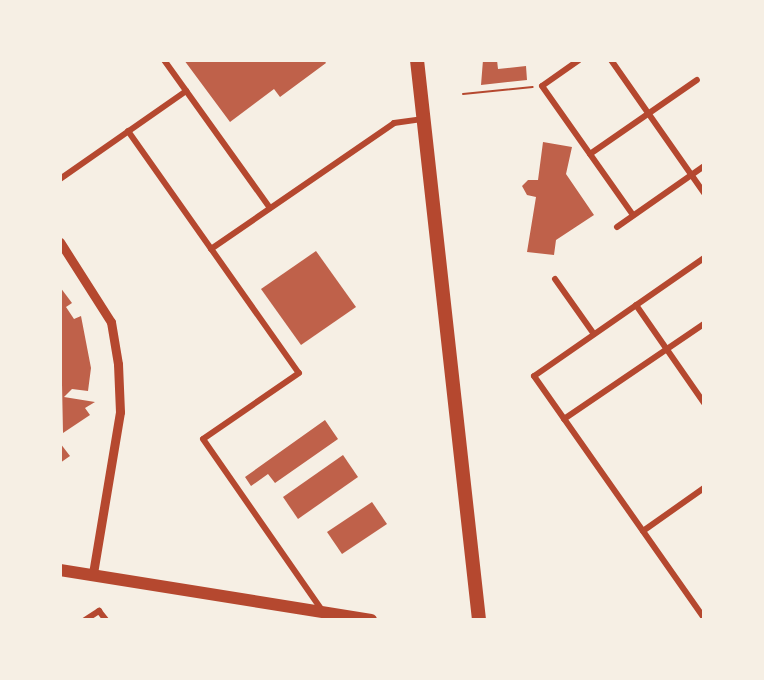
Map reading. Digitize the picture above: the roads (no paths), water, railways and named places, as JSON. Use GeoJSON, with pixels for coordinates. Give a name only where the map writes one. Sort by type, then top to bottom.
{"type":"FeatureCollection","features":[{"type":"Feature","properties":{"kind":"highway"},"geometry":{"type":"LineString","coordinates":[[417,60],[479,620]]}},
{"type":"Feature","properties":{"kind":"main road"},"geometry":{"type":"LineString","coordinates":[[60,570],[93,573],[326,616],[371,620]]}},
{"type":"Feature","properties":{"kind":"street"},"geometry":{"type":"LineString","coordinates":[[164,60],[270,208]]}},
{"type":"Feature","properties":{"kind":"street"},"geometry":{"type":"LineString","coordinates":[[579,60],[542,86],[633,215]]}},
{"type":"Feature","properties":{"kind":"street"},"geometry":{"type":"LineString","coordinates":[[611,60],[704,193]]}},
{"type":"Feature","properties":{"kind":"street"},"geometry":{"type":"LineString","coordinates":[[590,154],[697,80]]}},
{"type":"Feature","properties":{"kind":"street"},"geometry":{"type":"LineString","coordinates":[[60,179],[186,91]]}},
{"type":"Feature","properties":{"kind":"street"},"geometry":{"type":"LineString","coordinates":[[211,249],[394,123],[423,119]]}},
{"type":"Feature","properties":{"kind":"street"},"geometry":{"type":"LineString","coordinates":[[128,131],[299,373],[203,438],[326,616]]}},
{"type":"Feature","properties":{"kind":"street"},"geometry":{"type":"LineString","coordinates":[[617,227],[704,166]]}},
{"type":"Feature","properties":{"kind":"street"},"geometry":{"type":"LineString","coordinates":[[60,243],[111,322],[118,363],[120,412],[93,573]]}},
{"type":"Feature","properties":{"kind":"street"},"geometry":{"type":"LineString","coordinates":[[704,258],[534,376],[704,618]]}},
{"type":"Feature","properties":{"kind":"street"},"geometry":{"type":"LineString","coordinates":[[555,279],[594,334]]}},
{"type":"Feature","properties":{"kind":"street"},"geometry":{"type":"LineString","coordinates":[[636,305],[704,403]]}},
{"type":"Feature","properties":{"kind":"street"},"geometry":{"type":"LineString","coordinates":[[564,419],[704,324]]}},
{"type":"Feature","properties":{"kind":"street"},"geometry":{"type":"LineString","coordinates":[[643,531],[704,488]]}},
{"type":"Feature","properties":{"kind":"street"},"geometry":{"type":"LineString","coordinates":[[85,620],[99,610],[106,620]]}}]}
